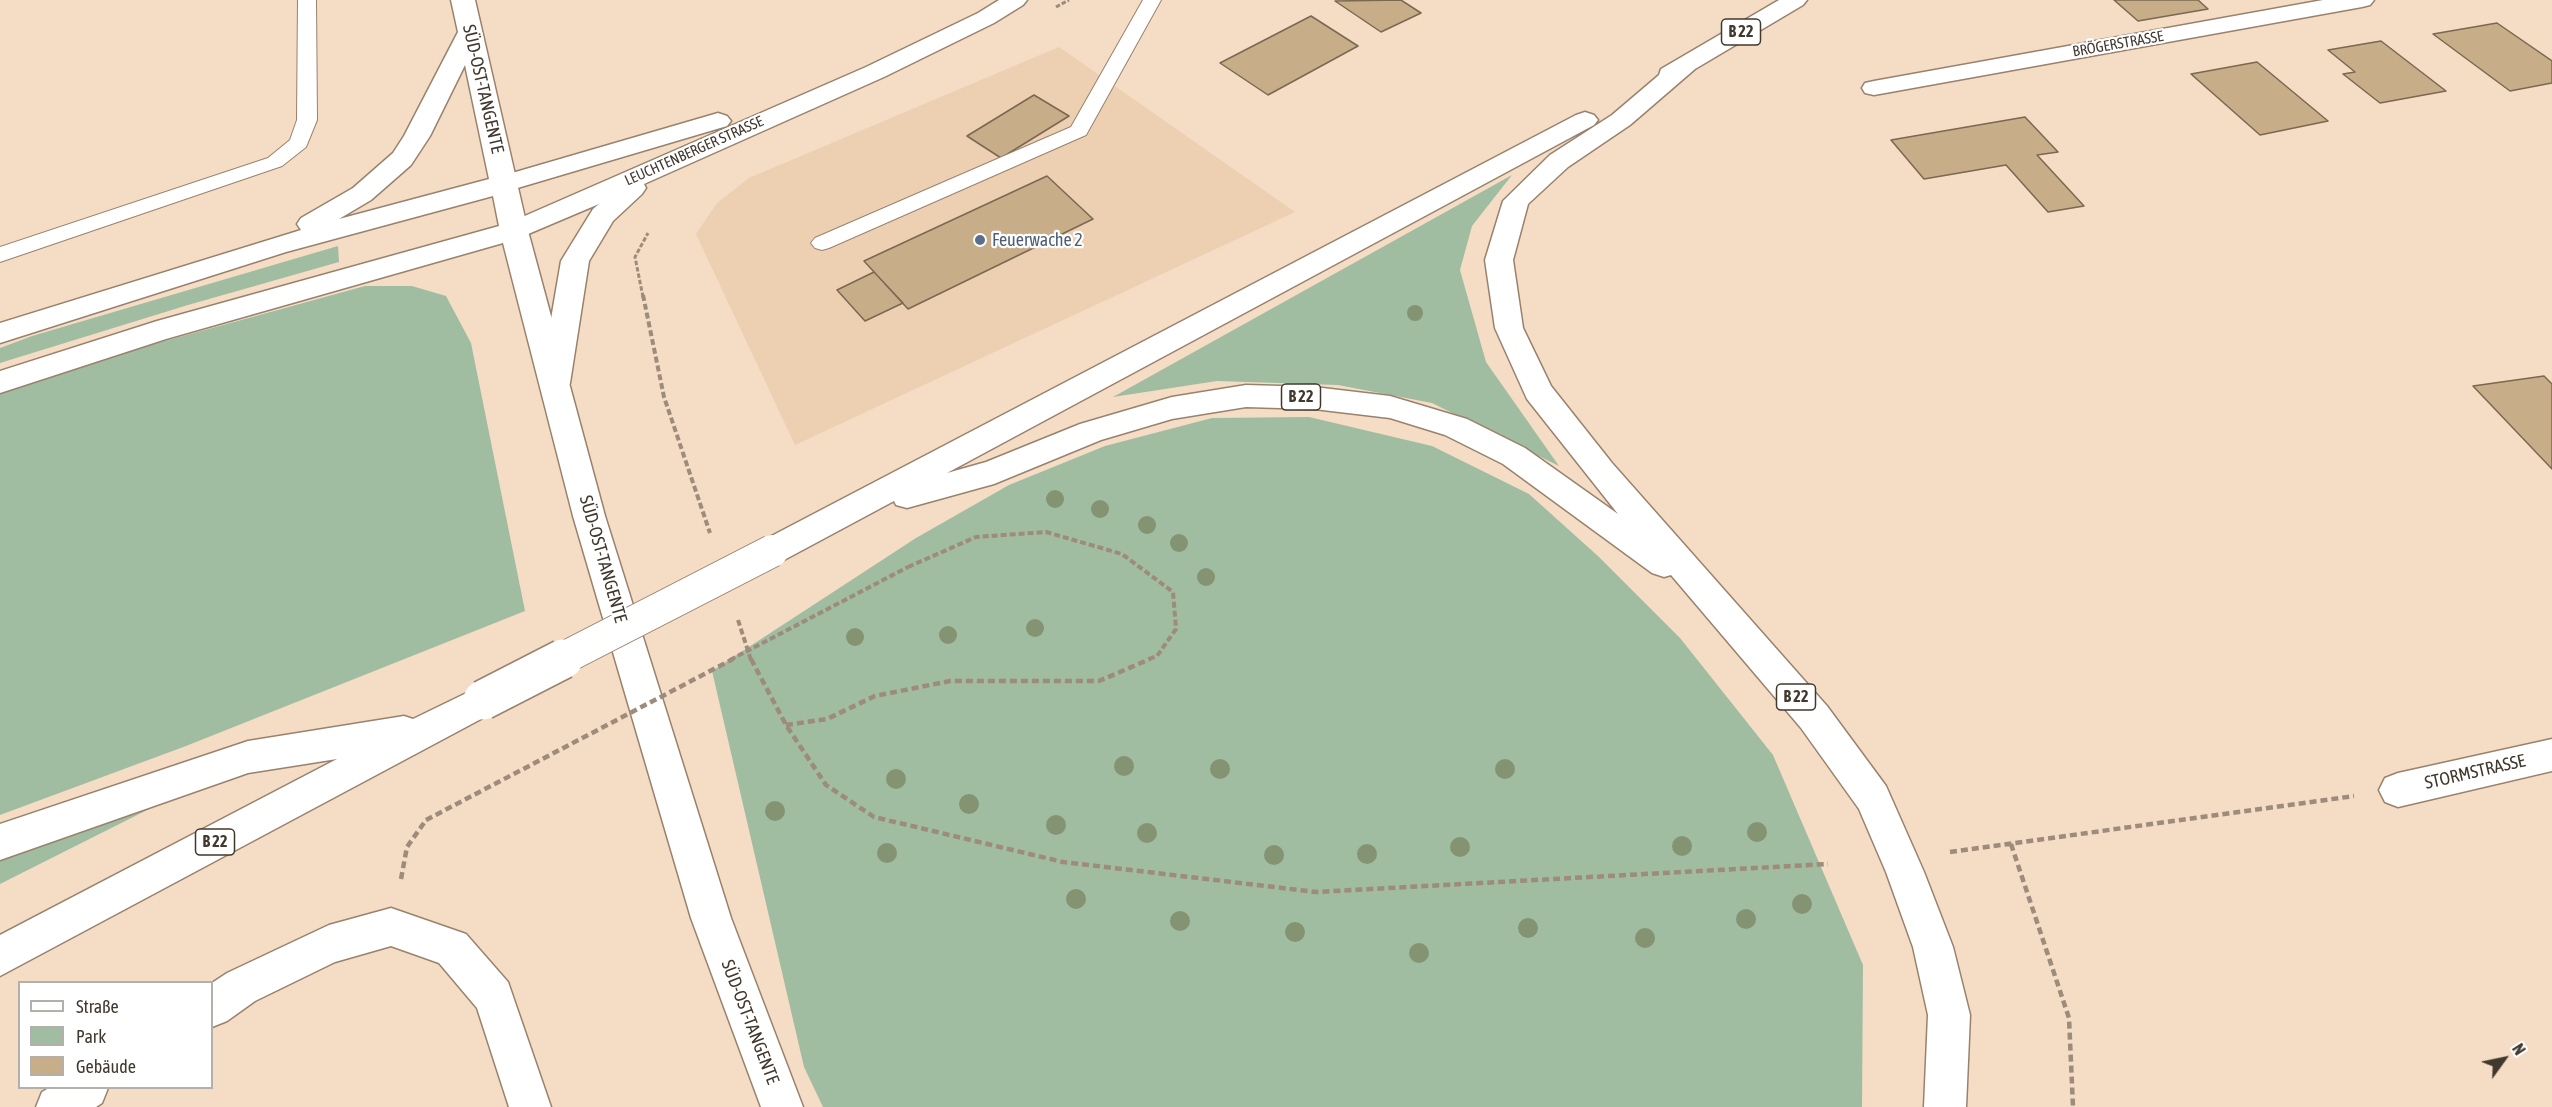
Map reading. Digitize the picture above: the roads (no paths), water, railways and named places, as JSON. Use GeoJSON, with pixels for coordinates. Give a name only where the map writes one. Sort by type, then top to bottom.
{"type":"FeatureCollection","features":[{"type":"Feature","properties":{"kind":"main road","name":"SÜD-OST-TANGENTE"},"geometry":{"type":"LineString","coordinates":[[463,0],[514,231],[590,516],[711,918],[782,1107]]}},
{"type":"Feature","properties":{"kind":"main road","name":"LEUCHTENBERGER STRASSE"},"geometry":{"type":"LineString","coordinates":[[0,382],[157,332],[514,231],[874,72],[986,18],[1015,0]]}},
{"type":"Feature","properties":{"kind":"main road","name":"B 22"},"geometry":{"type":"LineString","coordinates":[[0,956],[429,728],[848,512],[1565,131],[1795,0]]}},
{"type":"Feature","properties":{"kind":"main road","name":"BRÖGERSTRASSE"},"geometry":{"type":"LineString","coordinates":[[1875,88],[2362,0]]}},
{"type":"Feature","properties":{"kind":"main road"},"geometry":{"type":"LineString","coordinates":[[0,333],[277,244],[362,194],[402,159],[417,136],[470,32]]}},
{"type":"Feature","properties":{"kind":"main road","name":"B 22"},"geometry":{"type":"LineString","coordinates":[[1688,63],[1621,120],[1559,161],[1516,201],[1499,260],[1509,328],[1538,391],[1601,472],[1814,717],[1873,798],[1905,872],[1933,947],[1949,1015],[1944,1107]]}},
{"type":"Feature","properties":{"kind":"main road","name":"LEUCHTENBERGER STRASSE"},"geometry":{"type":"LineString","coordinates":[[277,244],[504,184],[677,134],[874,72]]}},
{"type":"Feature","properties":{"kind":"main road"},"geometry":{"type":"LineString","coordinates":[[555,383],[575,261],[603,215],[655,169]]}},
{"type":"Feature","properties":{"kind":"main road","name":"B 22"},"geometry":{"type":"LineString","coordinates":[[848,512],[994,472],[1091,432],[1172,408],[1246,396],[1314,398],[1390,407],[1456,427],[1495,446],[1514,456],[1582,504],[1714,601]]}},
{"type":"Feature","properties":{"kind":"main road"},"geometry":{"type":"LineString","coordinates":[[0,842],[248,757],[429,728]]}},
{"type":"Feature","properties":{"kind":"main road","name":"STORMSTRASSE"},"geometry":{"type":"LineString","coordinates":[[2398,790],[2552,754]]}},
{"type":"Feature","properties":{"kind":"main road"},"geometry":{"type":"LineString","coordinates":[[213,1005],[241,987],[328,944],[391,927],[452,948],[494,996],[530,1107]]}},
{"type":"Feature","properties":{"kind":"main road"},"geometry":{"type":"LineString","coordinates":[[57,1107],[85,1089]]}},
{"type":"Feature","properties":{"kind":"lane"},"geometry":{"type":"LineString","coordinates":[[0,255],[275,162],[299,143],[307,120],[307,0]]}},
{"type":"Feature","properties":{"kind":"lane"},"geometry":{"type":"LineString","coordinates":[[822,243],[1079,131],[1152,0]]}},
{"type":"Feature","properties":{"kind":"place","name":"Feuerwache 2"},"geometry":{"type":"Point","coordinates":[980,240]}}]}
